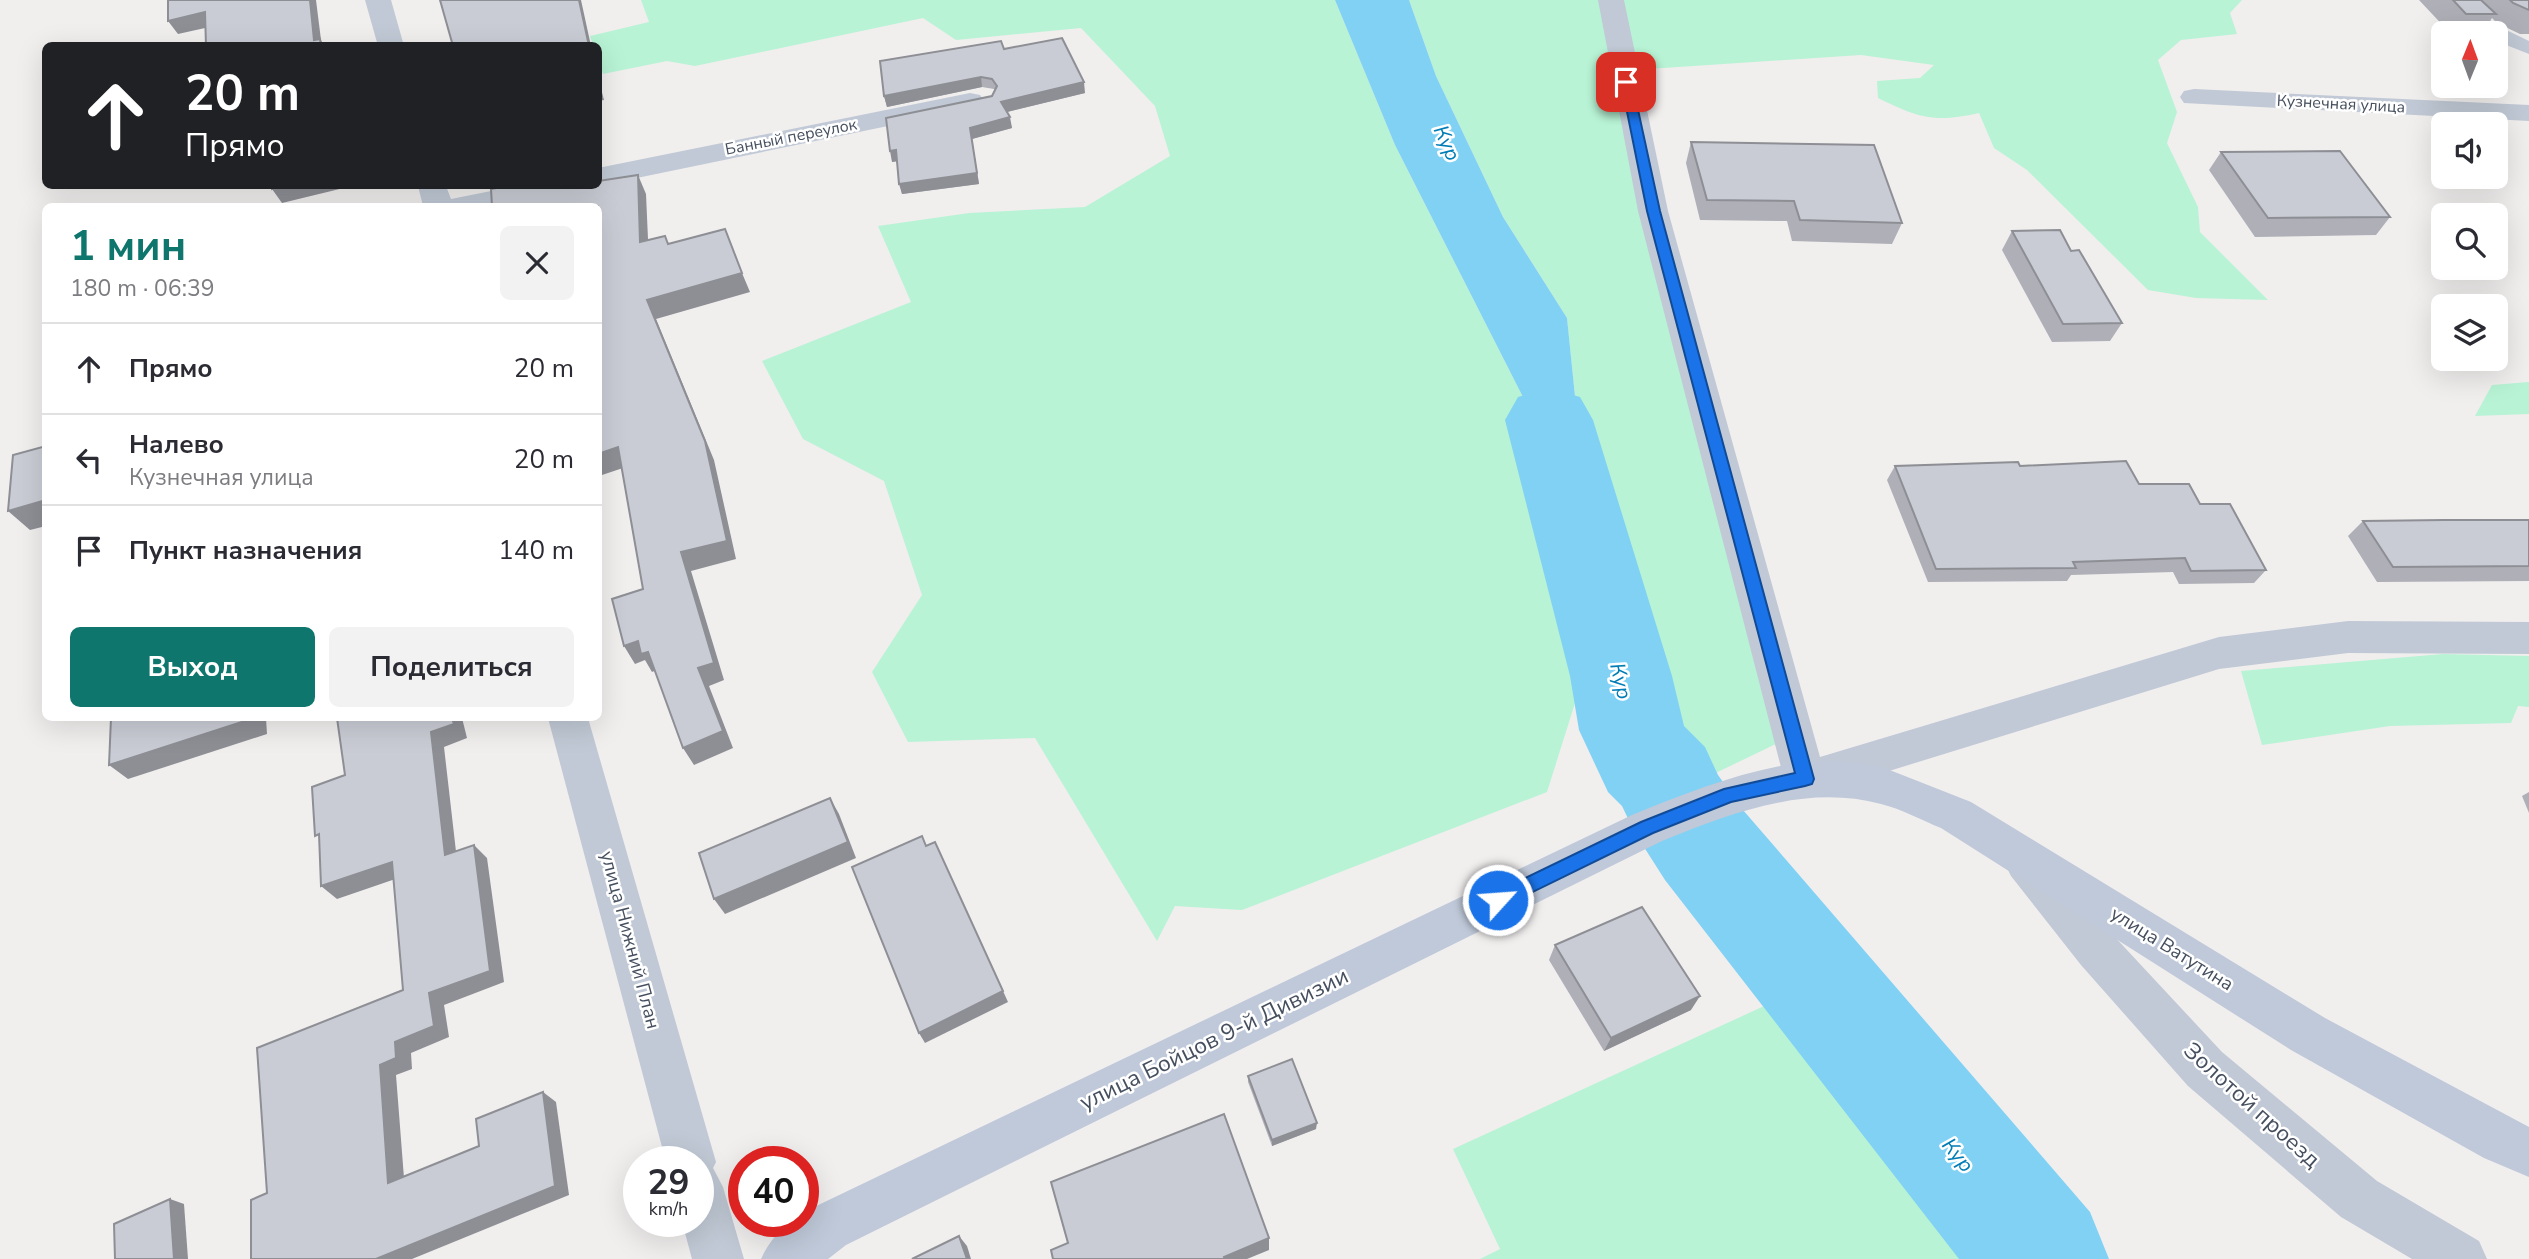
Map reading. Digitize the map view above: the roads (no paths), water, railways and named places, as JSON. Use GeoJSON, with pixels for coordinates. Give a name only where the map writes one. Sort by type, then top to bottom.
{"type":"FeatureCollection","features":[{"type":"Feature","properties":{"kind":"street"},"geometry":{"type":"LineString","coordinates":[[378,0],[390,42]]}},
{"type":"Feature","properties":{"kind":"street"},"geometry":{"type":"LineString","coordinates":[[1611,0],[1653,211],[1805,779],[2219,653],[2348,636],[2529,638]]}},
{"type":"Feature","properties":{"kind":"street","name":"Кузнечная улица"},"geometry":{"type":"LineString","coordinates":[[2194,97],[2529,113]]}},
{"type":"Feature","properties":{"kind":"street","name":"Банный переулок"},"geometry":{"type":"LineString","coordinates":[[602,176],[983,98]]}},
{"type":"Feature","properties":{"kind":"street"},"geometry":{"type":"LineString","coordinates":[[476,203],[543,189]]}},
{"type":"Feature","properties":{"kind":"street","name":"улица Нижний План"},"geometry":{"type":"LineString","coordinates":[[569,721],[687,1146]]}},
{"type":"Feature","properties":{"kind":"street","name":"улица Ватутина"},"geometry":{"type":"LineString","coordinates":[[1730,794],[1805,779],[1869,783],[1910,794],[1956,816],[2019,853],[2308,1034],[2501,1142],[2529,1152]]}},
{"type":"Feature","properties":{"kind":"street","name":"улица Бойцов 9-й Дивизии"},"geometry":{"type":"LineString","coordinates":[[787,1259],[828,1227],[1647,828],[1730,794]]}},
{"type":"Feature","properties":{"kind":"street","name":"Золотой проезд"},"geometry":{"type":"LineString","coordinates":[[2019,853],[2097,950],[2205,1069],[2359,1199],[2461,1259]]}},
{"type":"Feature","properties":{"kind":"street"},"geometry":{"type":"LineString","coordinates":[[712,1237],[718,1259]]}},
{"type":"Feature","properties":{"kind":"lane"},"geometry":{"type":"LineString","coordinates":[[2457,0],[2502,37],[2529,48]]}},
{"type":"Feature","properties":{"kind":"water"},"geometry":{"type":"Polygon","coordinates":[[[1335,0],[1409,0],[1436,76],[1503,217],[1567,318],[1577,416],[1597,556],[1568,546],[1529,409],[1395,145],[1335,0]]]}},
{"type":"Feature","properties":{"kind":"waterway","name":"Кур"},"geometry":{"type":"LineString","coordinates":[[1549,420],[1621,676],[1632,730],[1646,759],[1667,780],[1673,799],[1704,845],[2043,1259]]}}]}
